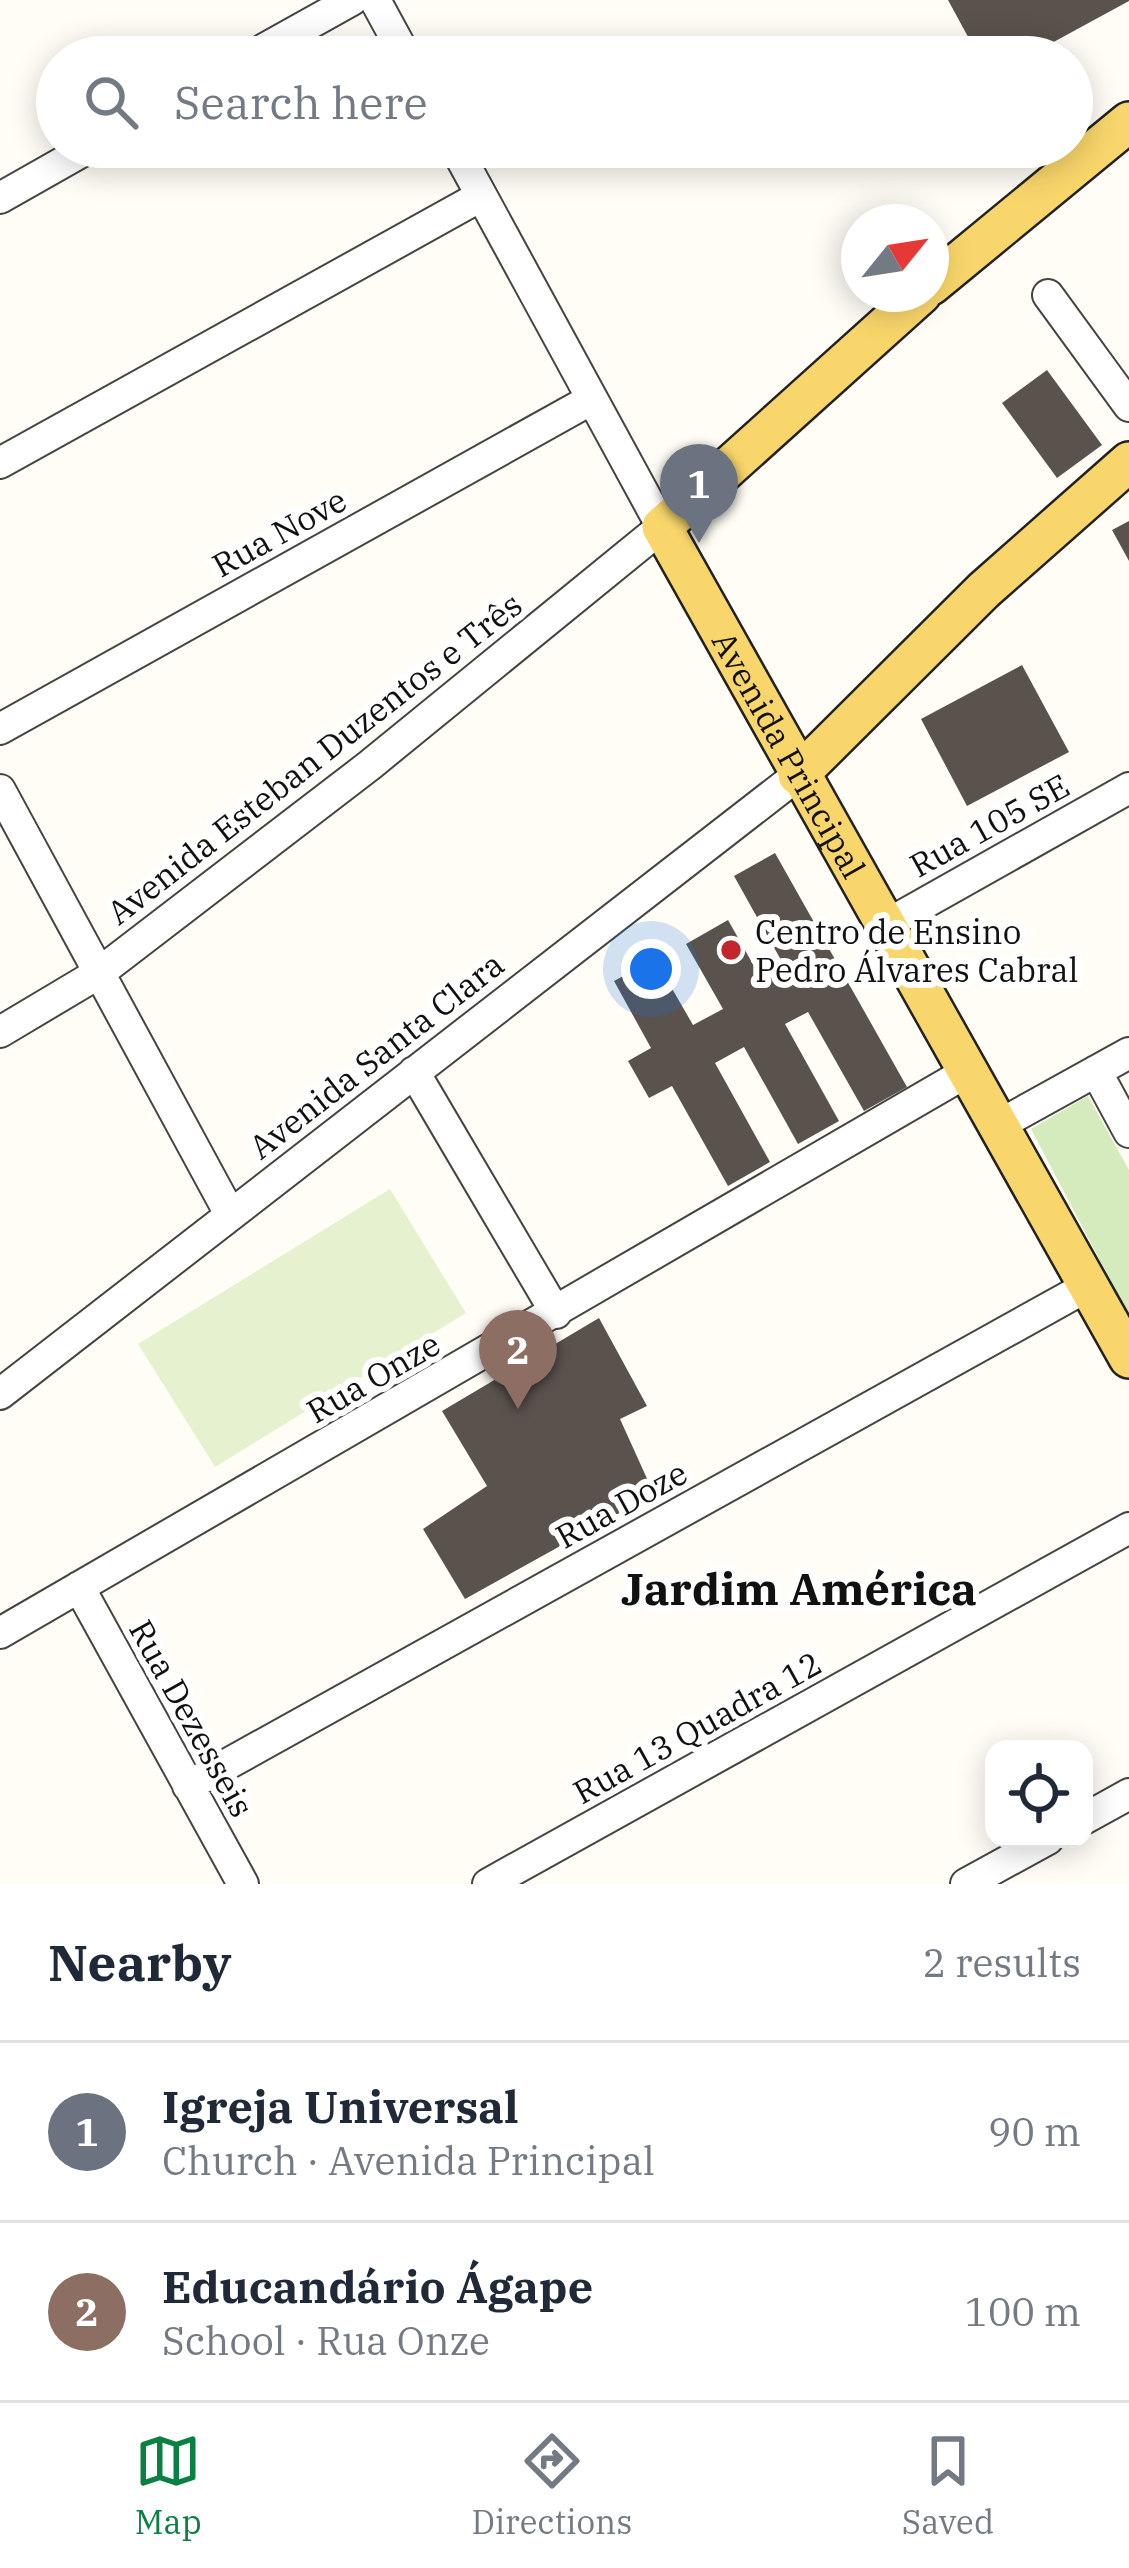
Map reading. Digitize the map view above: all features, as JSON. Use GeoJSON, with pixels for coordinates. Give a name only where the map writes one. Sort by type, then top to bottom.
{"type":"FeatureCollection","features":[{"type":"Feature","properties":{"kind":"main road"},"geometry":{"type":"LineString","coordinates":[[1093,152],[1129,122]]}},
{"type":"Feature","properties":{"kind":"main road"},"geometry":{"type":"LineString","coordinates":[[949,270],[1073,168]]}},
{"type":"Feature","properties":{"kind":"main road"},"geometry":{"type":"LineString","coordinates":[[662,527],[901,312]]}},
{"type":"Feature","properties":{"kind":"main road"},"geometry":{"type":"LineString","coordinates":[[798,775],[984,590],[1129,462]]}},
{"type":"Feature","properties":{"kind":"main road","name":"Avenida Principal"},"geometry":{"type":"LineString","coordinates":[[662,527],[1129,1358]]}},
{"type":"Feature","properties":{"kind":"street"},"geometry":{"type":"LineString","coordinates":[[288,36],[352,0]]}},
{"type":"Feature","properties":{"kind":"street"},"geometry":{"type":"LineString","coordinates":[[375,0],[395,36]]}},
{"type":"Feature","properties":{"kind":"street"},"geometry":{"type":"LineString","coordinates":[[0,198],[53,168]]}},
{"type":"Feature","properties":{"kind":"street","name":"Avenida Principal"},"geometry":{"type":"LineString","coordinates":[[467,168],[662,527]]}},
{"type":"Feature","properties":{"kind":"street"},"geometry":{"type":"LineString","coordinates":[[0,463],[482,196]]}},
{"type":"Feature","properties":{"kind":"street"},"geometry":{"type":"LineString","coordinates":[[1048,295],[1129,406]]}},
{"type":"Feature","properties":{"kind":"street","name":"Rua Nove"},"geometry":{"type":"LineString","coordinates":[[0,729],[592,399]]}},
{"type":"Feature","properties":{"kind":"street","name":"Avenida Esteban Duzentos e Três"},"geometry":{"type":"LineString","coordinates":[[0,1032],[99,973],[370,765],[662,527]]}},
{"type":"Feature","properties":{"kind":"street","name":"Avenida Santa Clara"},"geometry":{"type":"LineString","coordinates":[[0,1394],[798,775]]}},
{"type":"Feature","properties":{"kind":"street","name":"Rua 105 SE"},"geometry":{"type":"LineString","coordinates":[[884,926],[1129,788]]}},
{"type":"Feature","properties":{"kind":"street"},"geometry":{"type":"LineString","coordinates":[[0,790],[230,1214]]}},
{"type":"Feature","properties":{"kind":"street"},"geometry":{"type":"LineString","coordinates":[[997,1126],[1129,1053]]}},
{"type":"Feature","properties":{"kind":"street"},"geometry":{"type":"LineString","coordinates":[[1096,1071],[1129,1132]]}},
{"type":"Feature","properties":{"kind":"street"},"geometry":{"type":"LineString","coordinates":[[414,1072],[556,1312]]}},
{"type":"Feature","properties":{"kind":"street","name":"Rua Onze"},"geometry":{"type":"LineString","coordinates":[[0,1633],[967,1072]]}},
{"type":"Feature","properties":{"kind":"street","name":"Rua Doze"},"geometry":{"type":"LineString","coordinates":[[188,1786],[1088,1286]]}},
{"type":"Feature","properties":{"kind":"street","name":"Rua 13 Quadra 12"},"geometry":{"type":"LineString","coordinates":[[488,1884],[1129,1528]]}},
{"type":"Feature","properties":{"kind":"street","name":"Rua Dezesseis"},"geometry":{"type":"LineString","coordinates":[[79,1588],[243,1884]]}},
{"type":"Feature","properties":{"kind":"street"},"geometry":{"type":"LineString","coordinates":[[1093,1814],[1129,1794]]}},
{"type":"Feature","properties":{"kind":"street"},"geometry":{"type":"LineString","coordinates":[[967,1884],[1032,1848]]}},
{"type":"Feature","properties":{"kind":"green space"},"geometry":{"type":"Polygon","coordinates":[[[1088,1096],[1129,1170],[1129,1316],[1031,1129],[1088,1096]]]}},
{"type":"Feature","properties":{"kind":"green space"},"geometry":{"type":"Polygon","coordinates":[[[390,1189],[466,1313],[215,1467],[138,1344],[390,1189]]]}},
{"type":"Feature","properties":{"kind":"building"},"geometry":{"type":"Polygon","coordinates":[[[948,0],[1129,0],[1065,36],[968,36],[948,0]]]}},
{"type":"Feature","properties":{"kind":"building"},"geometry":{"type":"Polygon","coordinates":[[[1047,370],[1102,445],[1057,478],[1002,403],[1047,370]]]}},
{"type":"Feature","properties":{"kind":"building"},"geometry":{"type":"Polygon","coordinates":[[[1129,521],[1129,561],[1112,530],[1129,521]]]}},
{"type":"Feature","properties":{"kind":"building"},"geometry":{"type":"Polygon","coordinates":[[[1022,665],[1069,752],[967,806],[921,719],[1022,665]]]}},
{"type":"Feature","properties":{"kind":"building"},"geometry":{"type":"Polygon","coordinates":[[[775,853],[907,1087],[864,1111],[808,1012],[785,1024],[839,1121],[798,1144],[744,1047],[715,1063],[770,1162],[728,1186],[672,1086],[649,1098],[628,1061],[651,1048],[614,981],[655,959],[693,1025],[723,1009],[686,944],[728,920],[763,982],[786,969],[734,876],[775,853]]]}},
{"type":"Feature","properties":{"kind":"building"},"geometry":{"type":"Polygon","coordinates":[[[599,1318],[647,1406],[620,1419],[654,1494],[465,1599],[423,1529],[487,1486],[442,1411],[599,1318]]]}},
{"type":"Feature","properties":{"kind":"place","name":"Igreja Universal"},"geometry":{"type":"Point","coordinates":[699,543]}},
{"type":"Feature","properties":{"kind":"place","name":"Centro de Ensino Pedro Álvares Cabral"},"geometry":{"type":"Point","coordinates":[731,950]}},
{"type":"Feature","properties":{"kind":"place","name":"Educandário Ágape"},"geometry":{"type":"Point","coordinates":[518,1409]}},
{"type":"Feature","properties":{"kind":"district","name":"Jardim América"},"geometry":{"type":"Point","coordinates":[799,1588]}}]}
